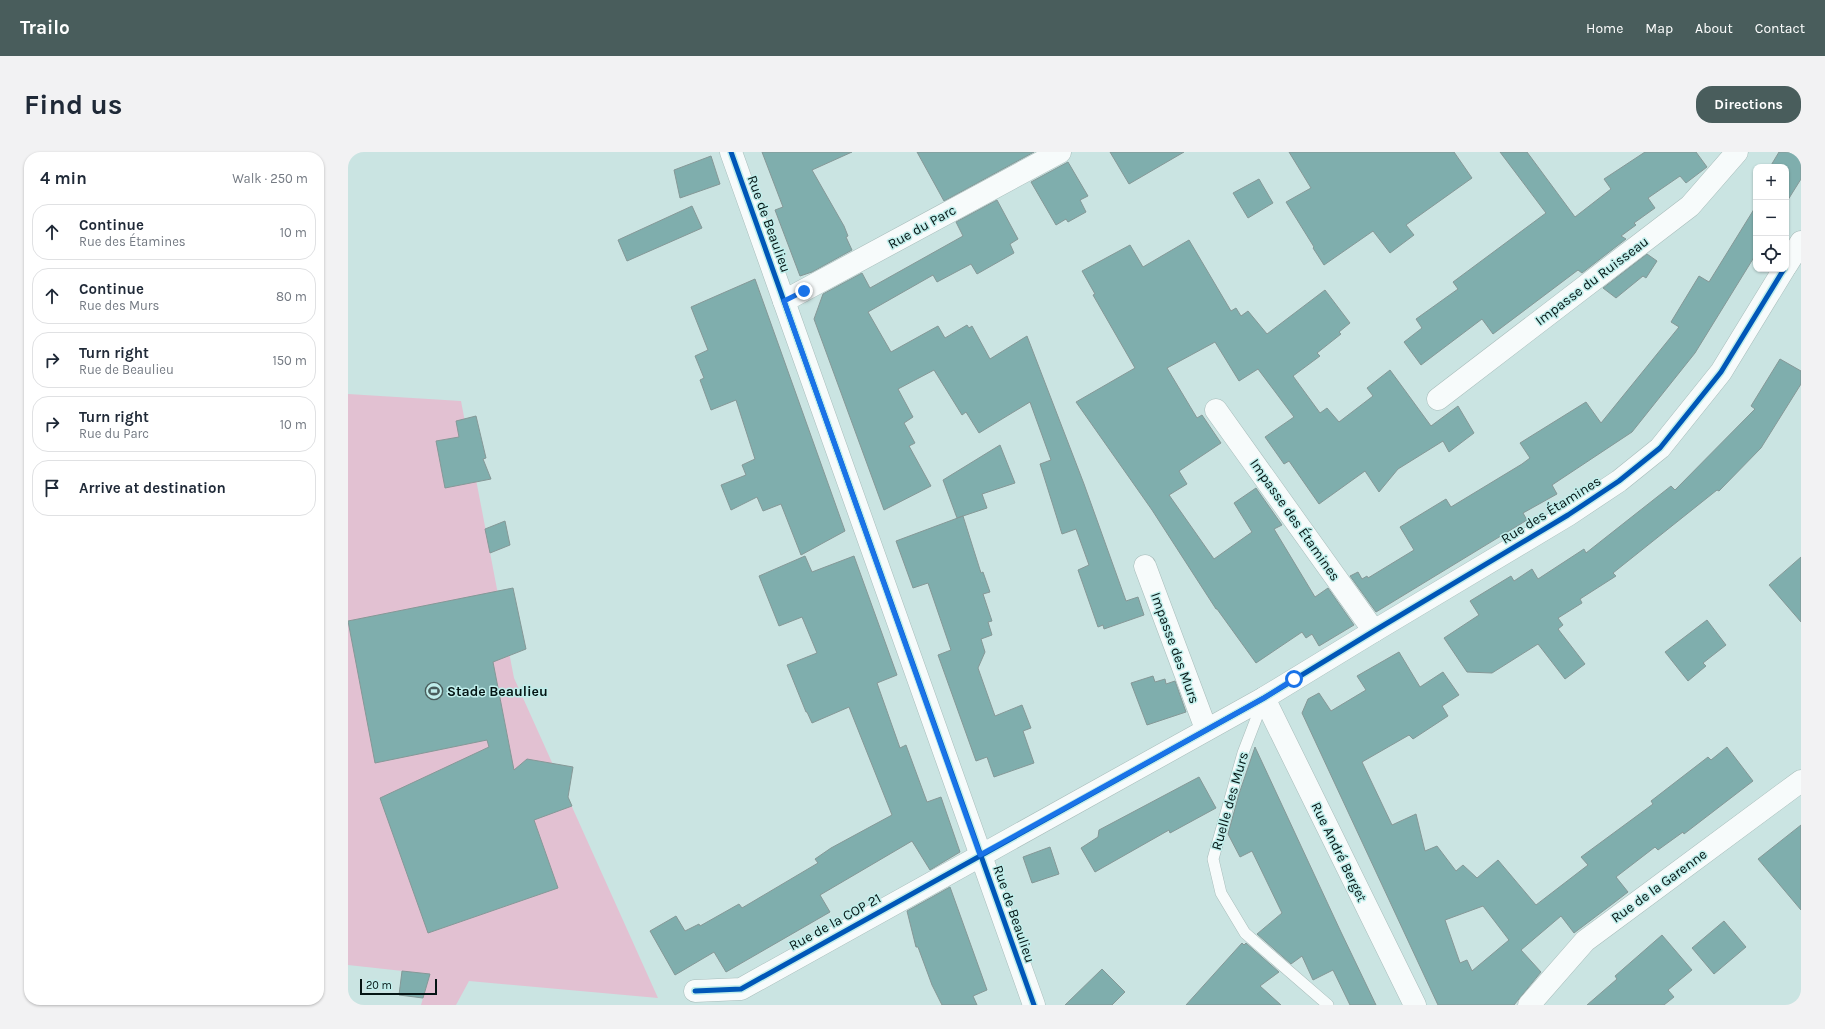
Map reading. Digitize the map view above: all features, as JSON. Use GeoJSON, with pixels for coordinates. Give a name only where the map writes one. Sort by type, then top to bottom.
{"type":"FeatureCollection","features":[{"type":"Feature","properties":{"kind":"street","name":"Rue de Beaulieu"},"geometry":{"type":"LineString","coordinates":[[731,152],[1034,1005]]}},
{"type":"Feature","properties":{"kind":"street","name":"Rue du Parc"},"geometry":{"type":"LineString","coordinates":[[784,301],[1060,152]]}},
{"type":"Feature","properties":{"kind":"street","name":"Impasse du Ruisseau"},"geometry":{"type":"LineString","coordinates":[[1438,400],[1690,206],[1736,152]]}},
{"type":"Feature","properties":{"kind":"street"},"geometry":{"type":"LineString","coordinates":[[1789,261],[1801,242]]}},
{"type":"Feature","properties":{"kind":"street","name":"Rue des Étamines"},"geometry":{"type":"LineString","coordinates":[[1206,730],[1264,698],[1568,515],[1619,481],[1660,448],[1721,372],[1782,272]]}},
{"type":"Feature","properties":{"kind":"street","name":"Impasse des Étamines"},"geometry":{"type":"LineString","coordinates":[[1216,410],[1374,631]]}},
{"type":"Feature","properties":{"kind":"street","name":"Impasse des Murs"},"geometry":{"type":"LineString","coordinates":[[1145,566],[1206,730]]}},
{"type":"Feature","properties":{"kind":"street","name":"Rue André Berget"},"geometry":{"type":"LineString","coordinates":[[1264,698],[1415,1005]]}},
{"type":"Feature","properties":{"kind":"street","name":"Rue de la COP 21"},"geometry":{"type":"LineString","coordinates":[[695,991],[741,989],[1206,730]]}},
{"type":"Feature","properties":{"kind":"street","name":"Rue de la Garenne"},"geometry":{"type":"LineString","coordinates":[[1529,1005],[1585,941],[1801,781]]}},
{"type":"Feature","properties":{"kind":"lane","name":"Ruelle des Murs"},"geometry":{"type":"LineString","coordinates":[[1264,698],[1243,753],[1213,858],[1221,893],[1245,933],[1328,1005]]}},
{"type":"Feature","properties":{"kind":"shaded area","name":"Stade Beaulieu"},"geometry":{"type":"Polygon","coordinates":[[[348,394],[461,401],[514,678],[658,998],[469,981],[456,1005],[421,1005],[430,974],[348,965],[348,394]]]}},
{"type":"Feature","properties":{"kind":"building"},"geometry":{"type":"Polygon","coordinates":[[[762,152],[852,152],[812,170],[844,226],[848,236],[846,237],[852,250],[812,272],[800,276],[775,210],[783,207],[762,152]]]}},
{"type":"Feature","properties":{"kind":"building"},"geometry":{"type":"Polygon","coordinates":[[[917,152],[1034,152],[944,201],[917,152]]]}},
{"type":"Feature","properties":{"kind":"building"},"geometry":{"type":"Polygon","coordinates":[[[1110,152],[1184,152],[1129,184],[1110,152]]]}},
{"type":"Feature","properties":{"kind":"building"},"geometry":{"type":"Polygon","coordinates":[[[1289,152],[1454,152],[1472,178],[1406,225],[1414,235],[1390,253],[1373,231],[1324,265],[1286,202],[1311,188],[1289,152]]]}},
{"type":"Feature","properties":{"kind":"building"},"geometry":{"type":"Polygon","coordinates":[[[1500,152],[1527,152],[1575,217],[1611,189],[1604,179],[1645,152],[1696,152],[1707,167],[1686,183],[1680,176],[1648,198],[1655,208],[1634,223],[1636,225],[1621,236],[1626,239],[1582,273],[1578,270],[1493,334],[1482,319],[1421,365],[1404,342],[1422,328],[1416,319],[1458,289],[1453,282],[1546,213],[1500,152]]]}},
{"type":"Feature","properties":{"kind":"building"},"geometry":{"type":"Polygon","coordinates":[[[1779,152],[1801,152],[1801,179],[1789,198],[1789,164],[1772,164],[1779,152]]]}},
{"type":"Feature","properties":{"kind":"building"},"geometry":{"type":"Polygon","coordinates":[[[711,156],[720,184],[680,198],[674,170],[711,156]]]}},
{"type":"Feature","properties":{"kind":"building"},"geometry":{"type":"Polygon","coordinates":[[[1068,162],[1088,196],[1080,200],[1086,212],[1068,222],[1066,219],[1056,225],[1031,182],[1068,162]]]}},
{"type":"Feature","properties":{"kind":"building"},"geometry":{"type":"Polygon","coordinates":[[[1259,179],[1273,203],[1248,218],[1233,193],[1259,179]]]}},
{"type":"Feature","properties":{"kind":"building"},"geometry":{"type":"Polygon","coordinates":[[[997,200],[1018,239],[1010,244],[1014,253],[977,274],[971,264],[937,282],[933,275],[868,312],[891,352],[938,326],[945,338],[967,325],[969,328],[972,326],[990,359],[1027,336],[1084,484],[1126,601],[1138,597],[1144,615],[1104,629],[1103,625],[1098,627],[1078,570],[1089,565],[1076,529],[1062,534],[1040,464],[1051,460],[1030,402],[979,433],[966,412],[962,415],[934,370],[898,389],[913,417],[904,423],[915,443],[909,446],[931,486],[884,510],[814,319],[823,294],[862,273],[870,288],[963,236],[956,222],[997,200]]]}},
{"type":"Feature","properties":{"kind":"building"},"geometry":{"type":"Polygon","coordinates":[[[692,206],[702,228],[627,261],[618,240],[692,206]]]}},
{"type":"Feature","properties":{"kind":"building"},"geometry":{"type":"Polygon","coordinates":[[[1753,211],[1753,259],[1695,353],[1632,432],[1552,485],[1557,494],[1523,513],[1527,520],[1376,612],[1350,576],[1358,572],[1362,579],[1367,576],[1368,578],[1414,550],[1400,527],[1446,499],[1451,507],[1522,464],[1530,458],[1520,443],[1586,402],[1601,423],[1679,327],[1671,322],[1699,276],[1709,282],[1753,211]]]}},
{"type":"Feature","properties":{"kind":"building"},"geometry":{"type":"Polygon","coordinates":[[[1189,240],[1231,311],[1236,308],[1241,316],[1248,311],[1267,334],[1325,290],[1350,323],[1339,332],[1341,334],[1317,353],[1320,356],[1293,376],[1320,413],[1327,408],[1339,422],[1373,396],[1367,388],[1390,370],[1431,426],[1458,406],[1474,433],[1449,452],[1443,441],[1398,469],[1379,492],[1365,471],[1319,504],[1289,461],[1284,464],[1265,437],[1294,417],[1258,369],[1239,381],[1215,342],[1167,368],[1197,418],[1202,415],[1221,443],[1179,471],[1187,484],[1169,495],[1214,559],[1252,532],[1234,503],[1256,488],[1282,525],[1274,529],[1315,597],[1328,588],[1354,625],[1319,646],[1312,634],[1306,638],[1302,632],[1256,663],[1216,609],[1152,510],[1076,402],[1135,368],[1093,295],[1095,294],[1082,271],[1130,245],[1143,267],[1189,240]]]}},
{"type":"Feature","properties":{"kind":"building"},"geometry":{"type":"Polygon","coordinates":[[[1647,254],[1657,261],[1646,278],[1643,276],[1616,298],[1603,288],[1647,254]]]}},
{"type":"Feature","properties":{"kind":"building"},"geometry":{"type":"Polygon","coordinates":[[[755,279],[845,531],[801,555],[781,504],[763,511],[757,497],[731,510],[721,485],[746,475],[742,465],[755,459],[736,400],[711,410],[700,380],[704,378],[695,356],[708,350],[691,307],[755,279]]]}},
{"type":"Feature","properties":{"kind":"building"},"geometry":{"type":"Polygon","coordinates":[[[1780,359],[1801,371],[1801,384],[1761,448],[1719,491],[1717,490],[1613,573],[1616,576],[1580,599],[1582,603],[1558,618],[1563,625],[1558,629],[1585,664],[1565,679],[1538,644],[1492,673],[1467,672],[1444,638],[1479,615],[1470,601],[1511,576],[1514,581],[1532,569],[1538,579],[1584,549],[1586,553],[1671,486],[1675,490],[1755,409],[1751,406],[1780,359]]]}},
{"type":"Feature","properties":{"kind":"building"},"geometry":{"type":"Polygon","coordinates":[[[476,416],[486,458],[483,459],[491,479],[445,488],[436,441],[459,437],[456,421],[476,416]]]}},
{"type":"Feature","properties":{"kind":"building"},"geometry":{"type":"Polygon","coordinates":[[[1000,445],[1015,483],[982,494],[987,508],[957,518],[943,480],[1000,445]]]}},
{"type":"Feature","properties":{"kind":"building"},"geometry":{"type":"Polygon","coordinates":[[[963,516],[981,573],[983,572],[990,592],[983,594],[992,621],[988,622],[992,635],[981,639],[985,652],[978,668],[995,716],[1022,705],[1031,728],[1023,731],[1034,763],[994,777],[987,757],[976,761],[938,655],[951,650],[928,583],[913,588],[896,541],[963,516]]]}},
{"type":"Feature","properties":{"kind":"building"},"geometry":{"type":"Polygon","coordinates":[[[505,521],[510,545],[490,553],[485,529],[505,521]]]}},
{"type":"Feature","properties":{"kind":"building"},"geometry":{"type":"Polygon","coordinates":[[[805,556],[812,572],[854,556],[897,675],[877,683],[900,748],[906,745],[927,802],[941,797],[960,852],[930,870],[912,841],[820,895],[830,912],[726,972],[714,952],[675,975],[650,931],[676,916],[685,931],[699,924],[700,926],[739,904],[742,908],[818,863],[815,859],[831,848],[892,815],[849,707],[812,723],[787,665],[817,653],[802,617],[779,626],[759,576],[805,556]]]}},
{"type":"Feature","properties":{"kind":"building"},"geometry":{"type":"Polygon","coordinates":[[[1801,557],[1801,622],[1769,585],[1801,557]]]}},
{"type":"Feature","properties":{"kind":"building"},"geometry":{"type":"Polygon","coordinates":[[[513,588],[526,649],[493,662],[514,770],[527,759],[573,767],[568,797],[572,806],[534,820],[558,888],[428,933],[380,798],[489,747],[487,740],[375,763],[348,621],[513,588]]]}},
{"type":"Feature","properties":{"kind":"building"},"geometry":{"type":"Polygon","coordinates":[[[1707,620],[1726,645],[1703,663],[1706,666],[1688,681],[1665,652],[1707,620]]]}},
{"type":"Feature","properties":{"kind":"building"},"geometry":{"type":"Polygon","coordinates":[[[1399,652],[1420,687],[1443,672],[1459,695],[1442,706],[1448,716],[1413,739],[1409,735],[1362,762],[1392,825],[1416,814],[1425,851],[1437,846],[1456,871],[1463,865],[1477,878],[1498,860],[1536,905],[1588,865],[1581,857],[1653,804],[1651,801],[1708,757],[1711,760],[1727,747],[1753,781],[1684,834],[1683,832],[1658,850],[1655,847],[1616,877],[1628,892],[1574,933],[1561,916],[1521,950],[1541,972],[1514,1005],[1438,1005],[1302,713],[1308,699],[1319,693],[1331,711],[1366,690],[1357,676],[1399,652]],[[1483,906],[1445,920],[1460,963],[1467,960],[1472,971],[1509,940],[1483,906]]]}},
{"type":"Feature","properties":{"kind":"building"},"geometry":{"type":"Polygon","coordinates":[[[1153,676],[1155,682],[1165,679],[1166,684],[1175,681],[1186,712],[1147,725],[1131,683],[1153,676]]]}},
{"type":"Feature","properties":{"kind":"building"},"geometry":{"type":"Polygon","coordinates":[[[1255,747],[1376,1005],[1350,1005],[1333,970],[1313,980],[1302,956],[1291,964],[1257,934],[1282,913],[1252,851],[1240,857],[1228,834],[1239,794],[1255,747]]]}},
{"type":"Feature","properties":{"kind":"building"},"geometry":{"type":"Polygon","coordinates":[[[1199,777],[1216,808],[1170,833],[1169,830],[1095,872],[1081,848],[1098,837],[1099,830],[1199,777]]]}},
{"type":"Feature","properties":{"kind":"building"},"geometry":{"type":"Polygon","coordinates":[[[1801,825],[1801,910],[1758,859],[1801,825]]]}},
{"type":"Feature","properties":{"kind":"building"},"geometry":{"type":"Polygon","coordinates":[[[1050,847],[1059,874],[1032,883],[1023,857],[1050,847]]]}},
{"type":"Feature","properties":{"kind":"building"},"geometry":{"type":"Polygon","coordinates":[[[950,887],[987,990],[973,996],[977,1005],[942,1005],[932,985],[918,947],[916,947],[907,911],[950,887]]]}},
{"type":"Feature","properties":{"kind":"building"},"geometry":{"type":"Polygon","coordinates":[[[1724,921],[1746,947],[1714,974],[1692,948],[1724,921]]]}},
{"type":"Feature","properties":{"kind":"building"},"geometry":{"type":"Polygon","coordinates":[[[1662,935],[1692,970],[1668,990],[1674,997],[1664,1005],[1587,1005],[1617,979],[1615,976],[1662,935]]]}},
{"type":"Feature","properties":{"kind":"building"},"geometry":{"type":"Polygon","coordinates":[[[1242,943],[1244,945],[1246,943],[1279,972],[1260,986],[1281,1005],[1186,1005],[1242,943]]]}},
{"type":"Feature","properties":{"kind":"building"},"geometry":{"type":"Polygon","coordinates":[[[1102,969],[1125,992],[1112,1005],[1065,1005],[1102,969]]]}},
{"type":"Feature","properties":{"kind":"building"},"geometry":{"type":"Polygon","coordinates":[[[402,971],[430,974],[423,998],[399,995],[402,971]]]}},
{"type":"Feature","properties":{"kind":"cycle path"},"geometry":{"type":"LineString","coordinates":[[731,152],[1034,1005]]}},
{"type":"Feature","properties":{"kind":"cycle path"},"geometry":{"type":"LineString","coordinates":[[695,991],[741,989],[1264,698],[1568,515],[1619,481],[1660,448],[1721,372],[1782,272]]}},
{"type":"Feature","properties":{"kind":"place","name":"Stade Beaulieu"},"geometry":{"type":"Point","coordinates":[434,691]}},
{"type":"Feature","properties":{"kind":"route"},"geometry":{"type":"LineString","coordinates":[[804,291],[784,301],[980,855],[1264,698],[1294,679]]}}]}
